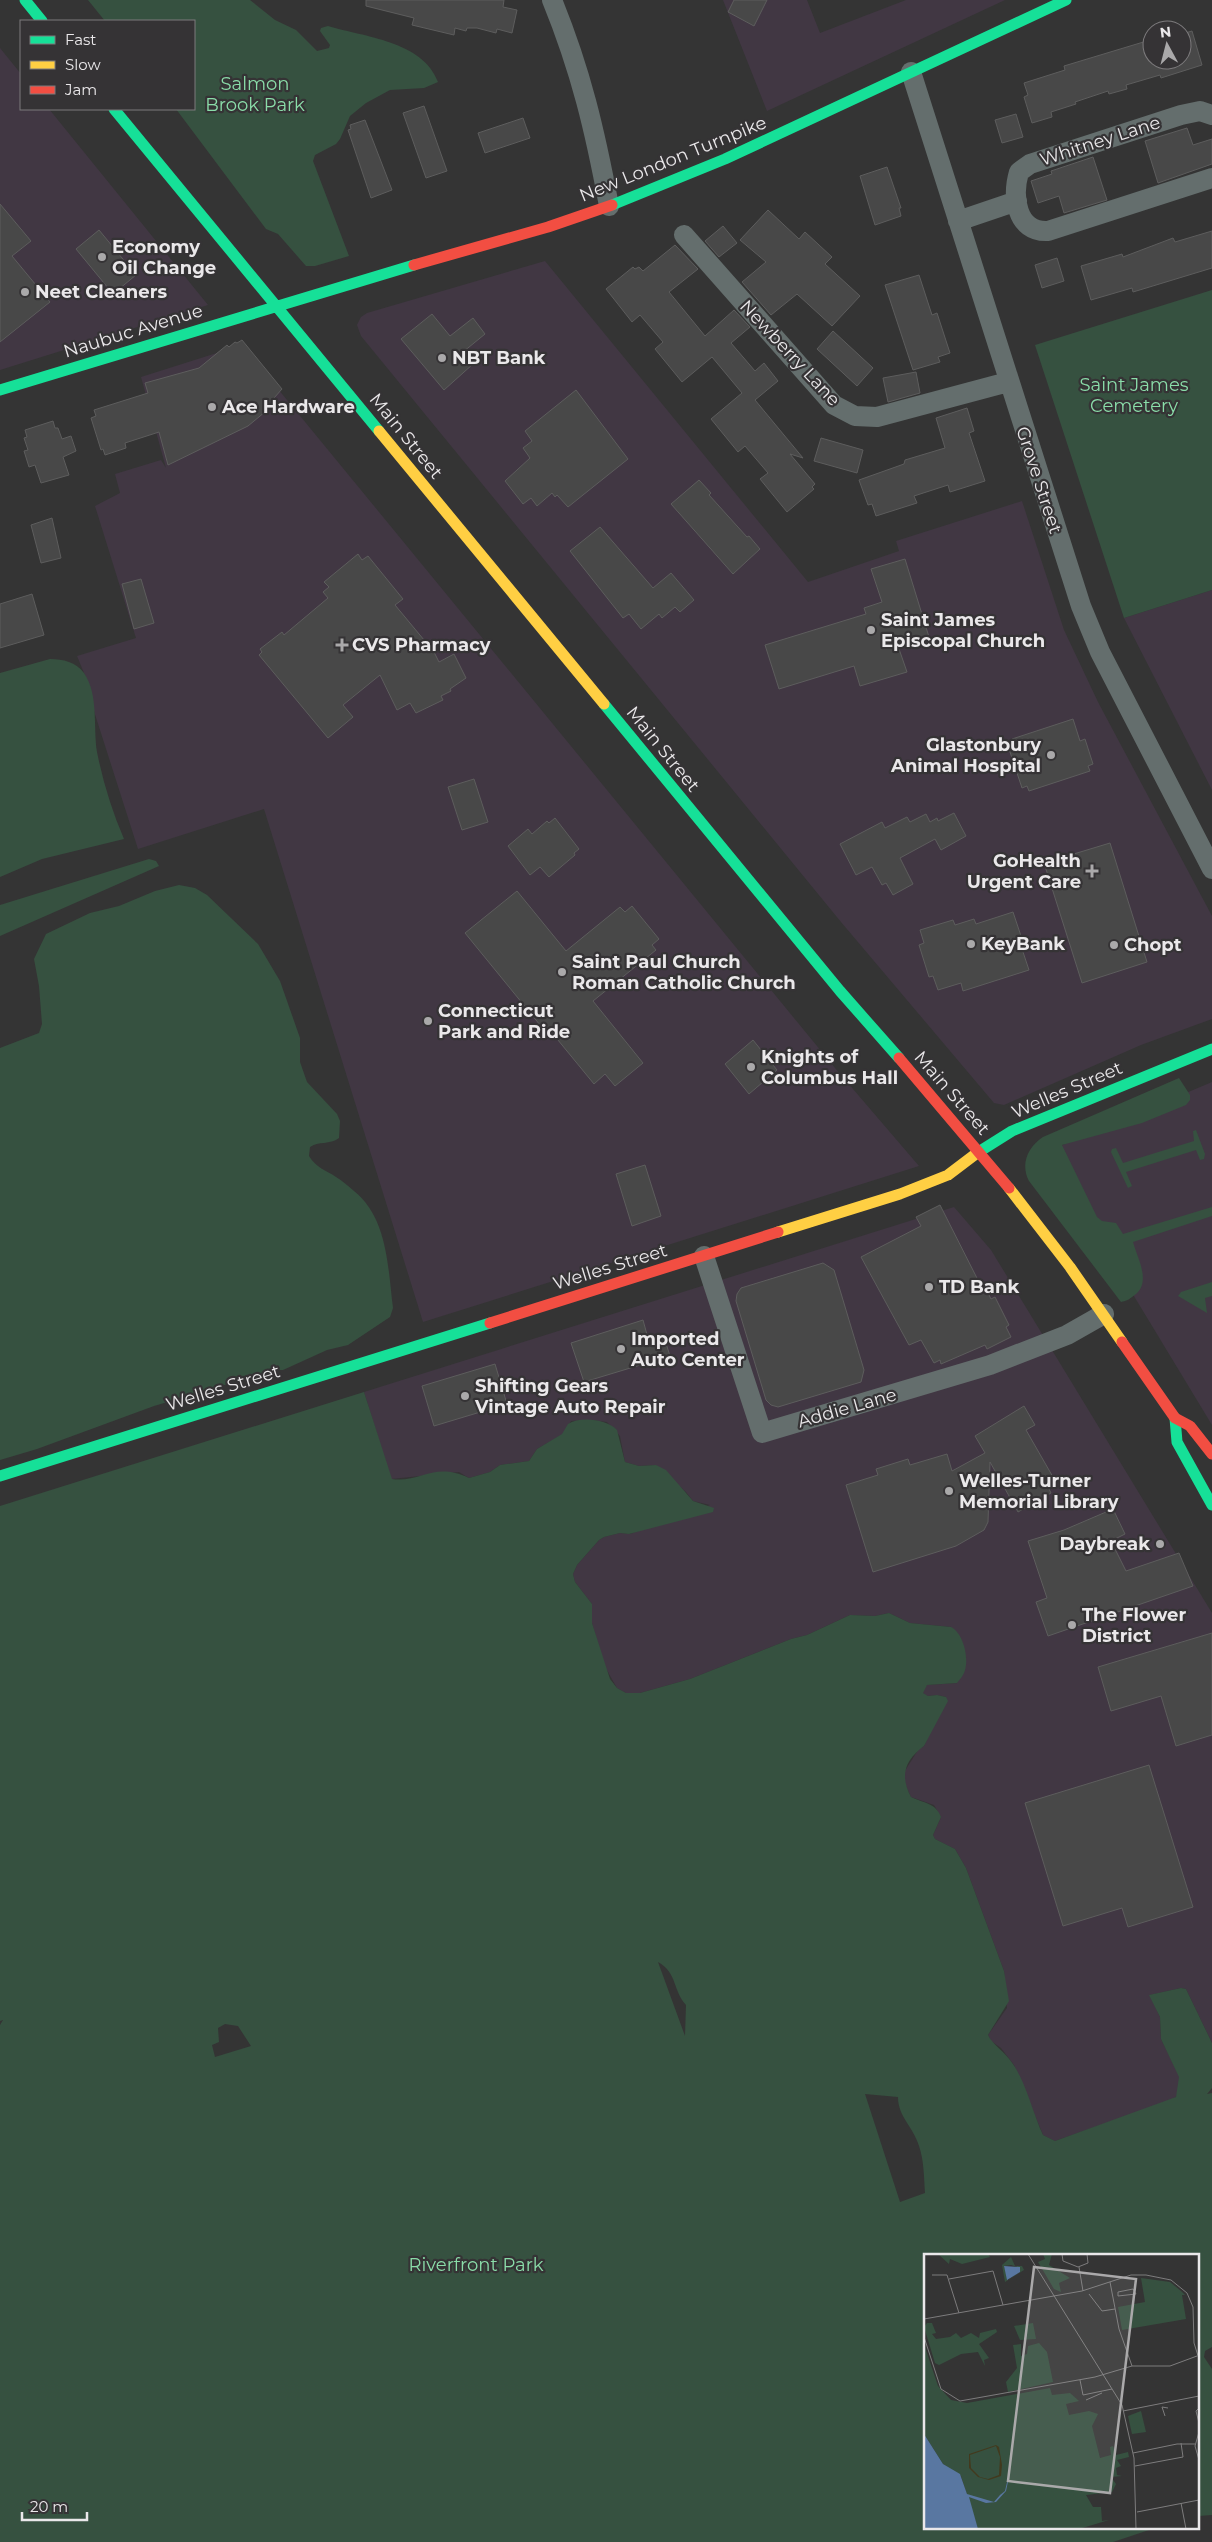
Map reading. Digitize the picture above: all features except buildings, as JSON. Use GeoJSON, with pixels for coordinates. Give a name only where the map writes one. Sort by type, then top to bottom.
{"type":"FeatureCollection","features":[{"type":"Feature","properties":{"kind":"main road"},"geometry":{"type":"LineString","coordinates":[[25,0],[41,20]]}},
{"type":"Feature","properties":{"kind":"main road","name":"New London Turnpike"},"geometry":{"type":"LineString","coordinates":[[276,306],[548,227],[682,178],[1066,0]]}},
{"type":"Feature","properties":{"kind":"main road","name":"Main Street"},"geometry":{"type":"LineString","coordinates":[[115,110],[840,991],[979,1151],[1070,1267],[1175,1418],[1190,1426],[1212,1454]]}},
{"type":"Feature","properties":{"kind":"main road","name":"Naubuc Avenue"},"geometry":{"type":"LineString","coordinates":[[0,390],[276,306]]}},
{"type":"Feature","properties":{"kind":"main road","name":"Welles Street"},"geometry":{"type":"LineString","coordinates":[[0,1476],[704,1256],[936,1181],[948,1175],[979,1151],[1012,1131],[1212,1049]]}},
{"type":"Feature","properties":{"kind":"main road","name":"Main Street"},"geometry":{"type":"LineString","coordinates":[[1175,1418],[1177,1442],[1212,1505]]}},
{"type":"Feature","properties":{"kind":"street"},"geometry":{"type":"LineString","coordinates":[[552,0],[572,50],[584,89],[594,128],[609,206]]}},
{"type":"Feature","properties":{"kind":"street","name":"Grove Street"},"geometry":{"type":"LineString","coordinates":[[911,72],[1069,575],[1100,652],[1212,869]]}},
{"type":"Feature","properties":{"kind":"street","name":"Whitney Lane"},"geometry":{"type":"LineString","coordinates":[[1212,115],[1200,111],[1180,115],[1030,164],[1019,172],[1016,186],[1017,201],[1022,220],[1029,228],[1048,231],[1212,178]]}},
{"type":"Feature","properties":{"kind":"street"},"geometry":{"type":"LineString","coordinates":[[958,220],[1017,201]]}},
{"type":"Feature","properties":{"kind":"street","name":"Newberry Lane"},"geometry":{"type":"LineString","coordinates":[[684,234],[834,405],[855,416],[878,418],[1008,382]]}},
{"type":"Feature","properties":{"kind":"street","name":"Addie Lane"},"geometry":{"type":"LineString","coordinates":[[704,1256],[762,1433],[990,1365],[1067,1335],[1104,1314]]}},
{"type":"Feature","properties":{"kind":"shaded area"},"geometry":{"type":"Polygon","coordinates":[[[723,0],[807,0],[820,33],[906,0],[1005,0],[767,111],[723,0]]]}},
{"type":"Feature","properties":{"kind":"shaded area"},"geometry":{"type":"Polygon","coordinates":[[[0,48],[20,73],[20,110],[50,110],[208,305],[0,370],[0,48]]]}},
{"type":"Feature","properties":{"kind":"shaded area"},"geometry":{"type":"Polygon","coordinates":[[[545,261],[808,582],[899,551],[896,541],[1022,501],[1064,630],[1098,702],[1212,916],[1212,1019],[1141,1045],[1004,1105],[994,1103],[841,922],[361,336],[357,325],[361,317],[367,313],[545,261]]]}},
{"type":"Feature","properties":{"kind":"shaded area"},"geometry":{"type":"Polygon","coordinates":[[[242,345],[835,1068],[919,1166],[423,1322],[264,809],[138,849],[93,708],[91,690],[77,656],[136,638],[95,506],[120,493],[115,474],[161,460],[166,468],[141,377],[242,345]]]}},
{"type":"Feature","properties":{"kind":"shaded area"},"geometry":{"type":"Polygon","coordinates":[[[1212,590],[1212,790],[1124,618],[1212,590]]]}},
{"type":"Feature","properties":{"kind":"shaded area"},"geometry":{"type":"Polygon","coordinates":[[[1212,1082],[1212,1425],[1071,1192],[1039,1155],[1212,1082]]]}},
{"type":"Feature","properties":{"kind":"shaded area"},"geometry":{"type":"Polygon","coordinates":[[[954,1207],[991,1250],[1212,1613],[1212,2043],[1186,1989],[1181,1988],[1150,1995],[1160,2017],[1161,2039],[1180,2077],[1178,2095],[1172,2100],[1055,2141],[1043,2135],[1014,2065],[1001,2048],[991,2041],[988,2035],[1007,2008],[1004,1971],[966,1868],[955,1849],[935,1839],[933,1835],[941,1817],[934,1805],[911,1797],[905,1784],[903,1774],[918,1750],[924,1746],[946,1697],[928,1696],[922,1693],[923,1689],[927,1685],[957,1683],[951,1627],[910,1623],[889,1613],[875,1616],[850,1615],[807,1635],[791,1639],[690,1679],[640,1693],[626,1693],[617,1688],[604,1665],[592,1623],[592,1604],[575,1582],[573,1574],[577,1565],[599,1540],[604,1537],[620,1533],[630,1534],[710,1505],[693,1501],[686,1492],[656,1465],[639,1466],[625,1462],[620,1436],[607,1422],[590,1420],[571,1421],[563,1434],[537,1449],[529,1461],[500,1465],[490,1472],[469,1478],[459,1472],[391,1479],[364,1392],[954,1207]]]}},
{"type":"Feature","properties":{"kind":"green space","name":"Salmon Brook Park"},"geometry":{"type":"Polygon","coordinates":[[[88,0],[250,0],[275,20],[296,30],[317,51],[329,48],[330,45],[320,31],[321,28],[328,26],[391,43],[406,49],[420,58],[430,68],[438,82],[424,88],[390,90],[366,103],[350,116],[336,144],[315,155],[313,161],[349,256],[315,266],[306,266],[278,234],[266,229],[177,110],[195,110],[195,20],[104,20],[88,0]]]}},
{"type":"Feature","properties":{"kind":"green space","name":"Saint James Cemetery"},"geometry":{"type":"Polygon","coordinates":[[[1212,290],[1212,590],[1124,618],[1035,345],[1212,290]]]}},
{"type":"Feature","properties":{"kind":"green space"},"geometry":{"type":"Polygon","coordinates":[[[50,659],[73,664],[81,669],[89,682],[94,701],[99,763],[124,839],[42,859],[0,877],[0,673],[50,659]]]}},
{"type":"Feature","properties":{"kind":"green space"},"geometry":{"type":"Polygon","coordinates":[[[149,859],[156,861],[159,866],[0,936],[0,905],[149,859]]]}},
{"type":"Feature","properties":{"kind":"green space"},"geometry":{"type":"Polygon","coordinates":[[[179,885],[195,888],[207,895],[258,944],[280,981],[300,1038],[300,1062],[307,1082],[337,1114],[340,1121],[339,1138],[332,1142],[313,1145],[310,1147],[309,1156],[318,1166],[341,1180],[354,1191],[374,1215],[384,1245],[393,1308],[390,1317],[348,1345],[327,1350],[283,1370],[274,1370],[154,1406],[37,1449],[0,1460],[0,1048],[39,1033],[42,1024],[39,986],[34,959],[46,934],[90,913],[119,906],[155,891],[179,885]]]}},
{"type":"Feature","properties":{"kind":"green space"},"geometry":{"type":"Polygon","coordinates":[[[1179,1078],[1190,1095],[1190,1100],[1186,1105],[1142,1123],[1062,1145],[1097,1217],[1102,1221],[1116,1223],[1123,1234],[1212,1207],[1212,1216],[1133,1242],[1142,1271],[1142,1285],[1132,1297],[1121,1302],[1029,1181],[1025,1168],[1027,1156],[1033,1146],[1043,1137],[1179,1078]]]}},
{"type":"Feature","properties":{"kind":"green space"},"geometry":{"type":"Polygon","coordinates":[[[1196,1130],[1205,1154],[1204,1159],[1200,1160],[1196,1150],[1126,1172],[1132,1186],[1128,1188],[1111,1152],[1112,1149],[1116,1148],[1123,1163],[1194,1141],[1193,1131],[1196,1130]]]}},
{"type":"Feature","properties":{"kind":"green space"},"geometry":{"type":"Polygon","coordinates":[[[1212,1282],[1212,1296],[1205,1298],[1207,1313],[1178,1296],[1181,1292],[1212,1282]]]}},
{"type":"Feature","properties":{"kind":"green space","name":"Riverfront Park"},"geometry":{"type":"Polygon","coordinates":[[[364,1392],[392,1479],[411,1478],[437,1472],[457,1473],[469,1478],[490,1472],[500,1465],[529,1461],[537,1449],[562,1434],[568,1424],[573,1422],[586,1419],[607,1423],[617,1430],[625,1462],[639,1466],[656,1465],[666,1470],[693,1501],[714,1508],[713,1512],[629,1534],[620,1533],[604,1537],[599,1540],[577,1565],[573,1574],[575,1582],[592,1604],[592,1623],[610,1679],[617,1688],[626,1693],[640,1693],[690,1679],[791,1639],[807,1635],[850,1615],[875,1616],[889,1613],[910,1623],[951,1627],[959,1634],[964,1646],[966,1659],[964,1672],[957,1683],[927,1685],[923,1693],[928,1696],[946,1697],[948,1701],[924,1746],[908,1763],[905,1776],[906,1782],[911,1797],[929,1804],[939,1812],[941,1817],[933,1835],[935,1839],[955,1849],[966,1868],[1004,1971],[1009,2001],[988,2035],[1018,2072],[1043,2135],[1055,2141],[1176,2097],[1179,2077],[1161,2039],[1160,2017],[1149,1995],[1181,1988],[1186,1989],[1212,2043],[1212,2088],[1207,2094],[1212,2093],[1212,2347],[1205,2351],[1204,2357],[1212,2369],[1212,2515],[1200,2516],[1200,2254],[924,2254],[924,2530],[1149,2530],[1113,2542],[0,2542],[0,2025],[3,2020],[0,2021],[0,1506],[364,1392]],[[658,1962],[685,2036],[686,2005],[679,1994],[672,1976],[658,1962]],[[225,2024],[218,2028],[219,2042],[212,2045],[215,2057],[251,2046],[238,2026],[225,2024]],[[865,2094],[900,2202],[925,2193],[921,2151],[900,2110],[898,2097],[865,2094]]]}},
{"type":"Feature","properties":{"kind":"traffic: fast"},"geometry":{"type":"LineString","coordinates":[[25,0],[41,20]]}},
{"type":"Feature","properties":{"kind":"traffic: fast"},"geometry":{"type":"LineString","coordinates":[[612,205],[725,159],[1066,0]]}},
{"type":"Feature","properties":{"kind":"traffic: fast"},"geometry":{"type":"LineString","coordinates":[[115,110],[379,431]]}},
{"type":"Feature","properties":{"kind":"traffic: fast"},"geometry":{"type":"LineString","coordinates":[[0,390],[414,265]]}},
{"type":"Feature","properties":{"kind":"traffic: fast"},"geometry":{"type":"LineString","coordinates":[[604,704],[840,991],[899,1058]]}},
{"type":"Feature","properties":{"kind":"traffic: fast"},"geometry":{"type":"LineString","coordinates":[[977,1153],[1012,1131],[1212,1049]]}},
{"type":"Feature","properties":{"kind":"traffic: fast"},"geometry":{"type":"LineString","coordinates":[[0,1476],[490,1323]]}},
{"type":"Feature","properties":{"kind":"traffic: fast"},"geometry":{"type":"LineString","coordinates":[[1175,1418],[1177,1442],[1212,1505]]}},
{"type":"Feature","properties":{"kind":"traffic: slow"},"geometry":{"type":"LineString","coordinates":[[379,431],[604,704]]}},
{"type":"Feature","properties":{"kind":"traffic: slow"},"geometry":{"type":"LineString","coordinates":[[778,1232],[900,1194],[948,1175],[977,1153]]}},
{"type":"Feature","properties":{"kind":"traffic: slow"},"geometry":{"type":"LineString","coordinates":[[1009,1188],[1070,1267],[1122,1342]]}},
{"type":"Feature","properties":{"kind":"traffic: jam"},"geometry":{"type":"LineString","coordinates":[[414,265],[548,227],[612,205]]}},
{"type":"Feature","properties":{"kind":"traffic: jam"},"geometry":{"type":"LineString","coordinates":[[899,1058],[1009,1188]]}},
{"type":"Feature","properties":{"kind":"traffic: jam"},"geometry":{"type":"LineString","coordinates":[[490,1323],[778,1232]]}},
{"type":"Feature","properties":{"kind":"traffic: jam"},"geometry":{"type":"LineString","coordinates":[[1122,1342],[1175,1418],[1190,1426],[1212,1454]]}},
{"type":"Feature","properties":{"kind":"place","name":"Economy Oil Change"},"geometry":{"type":"Point","coordinates":[102,257]}},
{"type":"Feature","properties":{"kind":"place","name":"Neet Cleaners"},"geometry":{"type":"Point","coordinates":[25,292]}},
{"type":"Feature","properties":{"kind":"place","name":"NBT Bank"},"geometry":{"type":"Point","coordinates":[442,358]}},
{"type":"Feature","properties":{"kind":"place","name":"Ace Hardware"},"geometry":{"type":"Point","coordinates":[212,407]}},
{"type":"Feature","properties":{"kind":"place","name":"Saint James Episcopal Church"},"geometry":{"type":"Point","coordinates":[871,630]}},
{"type":"Feature","properties":{"kind":"place","name":"CVS Pharmacy"},"geometry":{"type":"Point","coordinates":[342,645]}},
{"type":"Feature","properties":{"kind":"place","name":"Glastonbury Animal Hospital"},"geometry":{"type":"Point","coordinates":[1051,755]}},
{"type":"Feature","properties":{"kind":"place","name":"GoHealth Urgent Care"},"geometry":{"type":"Point","coordinates":[1092,871]}},
{"type":"Feature","properties":{"kind":"place","name":"KeyBank"},"geometry":{"type":"Point","coordinates":[971,944]}},
{"type":"Feature","properties":{"kind":"place","name":"Chopt"},"geometry":{"type":"Point","coordinates":[1114,945]}},
{"type":"Feature","properties":{"kind":"place","name":"Saint Paul Church Roman Catholic Church"},"geometry":{"type":"Point","coordinates":[562,972]}},
{"type":"Feature","properties":{"kind":"place","name":"Connecticut Park and Ride"},"geometry":{"type":"Point","coordinates":[428,1021]}},
{"type":"Feature","properties":{"kind":"place","name":"Knights of Columbus Hall"},"geometry":{"type":"Point","coordinates":[751,1067]}},
{"type":"Feature","properties":{"kind":"place","name":"TD Bank"},"geometry":{"type":"Point","coordinates":[929,1287]}},
{"type":"Feature","properties":{"kind":"place","name":"Imported Auto Center"},"geometry":{"type":"Point","coordinates":[621,1349]}},
{"type":"Feature","properties":{"kind":"place","name":"Shifting Gears Vintage Auto Repair"},"geometry":{"type":"Point","coordinates":[465,1396]}},
{"type":"Feature","properties":{"kind":"place","name":"Welles-Turner Memorial Library"},"geometry":{"type":"Point","coordinates":[949,1491]}},
{"type":"Feature","properties":{"kind":"place","name":"Daybreak"},"geometry":{"type":"Point","coordinates":[1160,1544]}},
{"type":"Feature","properties":{"kind":"place","name":"The Flower District"},"geometry":{"type":"Point","coordinates":[1072,1625]}}]}
